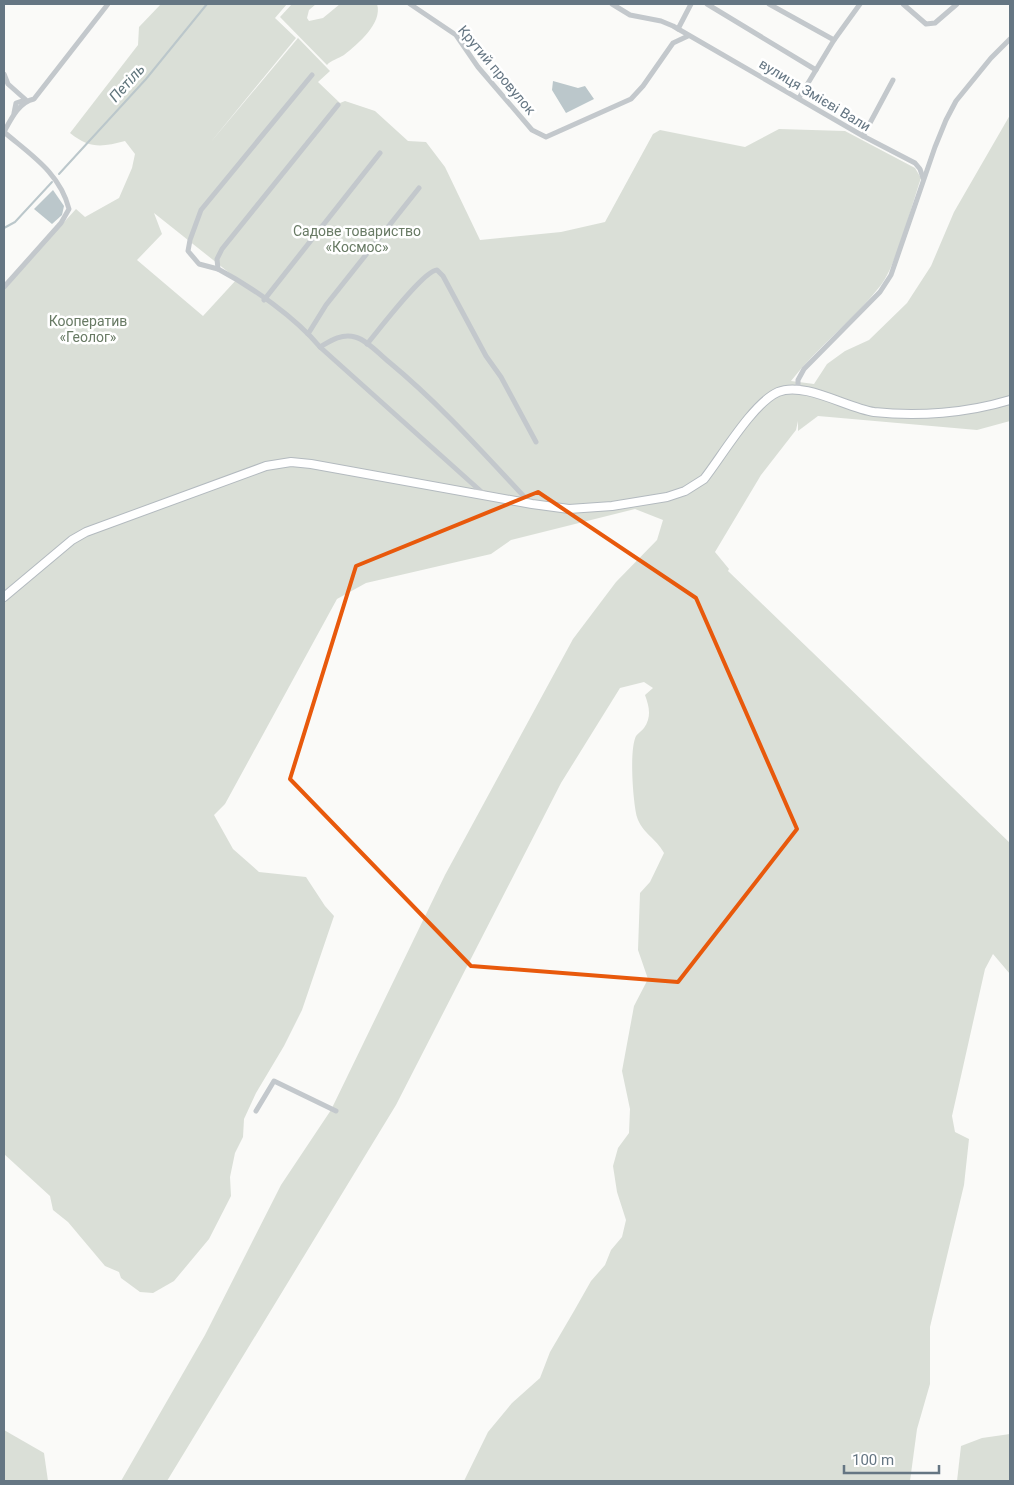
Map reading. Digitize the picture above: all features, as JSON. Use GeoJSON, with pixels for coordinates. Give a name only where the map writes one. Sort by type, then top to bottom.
{"type":"FeatureCollection","features":[{"type":"Feature","properties":{"kind":"street"},"geometry":{"type":"LineString","coordinates":[[4,287],[61,223],[69,209],[64,192],[52,173],[4,129],[26,100],[34,99],[108,4]]}},
{"type":"Feature","properties":{"kind":"street","name":"Крутий провулок"},"geometry":{"type":"LineString","coordinates":[[410,4],[456,35],[478,67],[532,130],[546,137],[631,99],[643,86],[673,43],[688,36]]}},
{"type":"Feature","properties":{"kind":"street","name":"вулиця Змієві Вали"},"geometry":{"type":"LineString","coordinates":[[612,4],[630,16],[661,21],[704,43],[862,136],[915,163],[920,168],[923,179]]}},
{"type":"Feature","properties":{"kind":"street"},"geometry":{"type":"LineString","coordinates":[[678,29],[691,4]]}},
{"type":"Feature","properties":{"kind":"street"},"geometry":{"type":"LineString","coordinates":[[707,4],[816,70]]}},
{"type":"Feature","properties":{"kind":"street"},"geometry":{"type":"LineString","coordinates":[[769,4],[834,40]]}},
{"type":"Feature","properties":{"kind":"street"},"geometry":{"type":"LineString","coordinates":[[799,98],[834,40],[860,4]]}},
{"type":"Feature","properties":{"kind":"street"},"geometry":{"type":"LineString","coordinates":[[903,4],[926,24],[935,23],[957,4]]}},
{"type":"Feature","properties":{"kind":"street"},"geometry":{"type":"LineString","coordinates":[[798,390],[798,380],[804,369],[880,292],[891,274],[934,147],[956,101],[991,58],[1010,39]]}},
{"type":"Feature","properties":{"kind":"street"},"geometry":{"type":"LineString","coordinates":[[4,74],[8,84],[26,100]]}},
{"type":"Feature","properties":{"kind":"street"},"geometry":{"type":"LineString","coordinates":[[312,75],[201,210],[188,251],[199,264],[218,269],[237,279],[308,334],[320,347],[487,497]]}},
{"type":"Feature","properties":{"kind":"street"},"geometry":{"type":"LineString","coordinates":[[862,136],[893,80]]}},
{"type":"Feature","properties":{"kind":"street"},"geometry":{"type":"LineString","coordinates":[[218,269],[217,259],[222,249],[338,105]]}},
{"type":"Feature","properties":{"kind":"street"},"geometry":{"type":"LineString","coordinates":[[264,300],[380,153]]}},
{"type":"Feature","properties":{"kind":"street"},"geometry":{"type":"LineString","coordinates":[[308,334],[337,290],[419,188]]}},
{"type":"Feature","properties":{"kind":"street"},"geometry":{"type":"LineString","coordinates":[[367,344],[419,282],[430,272],[438,270],[486,356],[502,377],[536,442]]}},
{"type":"Feature","properties":{"kind":"street"},"geometry":{"type":"LineString","coordinates":[[320,347],[333,339],[346,336],[356,337],[367,344],[420,387],[532,504]]}},
{"type":"Feature","properties":{"kind":"street"},"geometry":{"type":"LineString","coordinates":[[4,597],[66,545],[86,532],[221,482],[278,464],[311,464],[487,497],[532,504],[591,508],[667,497],[685,491],[704,479],[746,422],[777,392],[798,390],[858,409],[902,414],[946,412],[1010,400]]}},
{"type":"Feature","properties":{"kind":"street"},"geometry":{"type":"LineString","coordinates":[[256,1111],[274,1081],[336,1111]]}},
{"type":"Feature","properties":{"kind":"highlighted area"},"geometry":{"type":"Polygon","coordinates":[[[538,492],[696,598],[797,829],[678,982],[471,966],[290,779],[356,566],[538,492]]]}},
{"type":"Feature","properties":{"kind":"green space"},"geometry":{"type":"Polygon","coordinates":[[[161,4],[287,4],[275,18],[296,38],[210,143],[298,38],[330,71],[318,82],[340,103],[345,101],[375,111],[408,141],[426,142],[445,167],[480,240],[561,232],[605,222],[653,134],[660,130],[745,147],[779,129],[845,131],[915,168],[921,178],[898,250],[887,276],[870,298],[791,381],[814,384],[827,364],[845,351],[869,340],[907,303],[931,266],[954,212],[1010,115],[1010,421],[977,430],[818,416],[798,431],[798,421],[796,430],[761,475],[715,552],[729,569],[728,571],[1010,843],[1010,974],[993,954],[985,969],[952,1116],[955,1132],[969,1139],[964,1185],[930,1327],[930,1384],[917,1429],[910,1481],[464,1481],[488,1432],[512,1403],[540,1378],[550,1352],[591,1281],[605,1265],[611,1250],[622,1237],[626,1220],[617,1192],[613,1166],[618,1148],[629,1133],[630,1109],[622,1071],[634,1006],[648,979],[638,950],[640,893],[650,882],[664,853],[639,823],[634,800],[632,764],[634,743],[636,736],[647,724],[649,707],[645,695],[653,688],[644,682],[620,688],[561,783],[396,1105],[167,1481],[121,1481],[205,1335],[281,1185],[331,1110],[445,875],[573,639],[616,582],[657,540],[663,520],[635,509],[511,540],[491,554],[366,583],[337,599],[225,804],[214,815],[233,849],[259,872],[306,877],[334,916],[302,1010],[284,1046],[256,1093],[244,1119],[243,1137],[235,1153],[230,1177],[231,1196],[209,1239],[174,1281],[153,1293],[140,1292],[121,1278],[119,1272],[105,1266],[68,1222],[53,1210],[50,1196],[4,1154],[4,288],[76,209],[85,217],[119,198],[132,168],[135,154],[125,141],[110,145],[96,145],[84,142],[70,133],[138,45],[139,27],[161,4]],[[154,213],[162,234],[137,260],[203,316],[237,279],[154,213]]]}},
{"type":"Feature","properties":{"kind":"green space"},"geometry":{"type":"Polygon","coordinates":[[[292,4],[316,4],[309,10],[307,18],[309,21],[323,18],[340,4],[377,4],[378,11],[373,26],[362,39],[344,55],[327,65],[280,17],[292,4]]]}},
{"type":"Feature","properties":{"kind":"green space"},"geometry":{"type":"Polygon","coordinates":[[[4,1430],[44,1453],[48,1481],[4,1481],[4,1430]]]}},
{"type":"Feature","properties":{"kind":"green space"},"geometry":{"type":"Polygon","coordinates":[[[1010,1434],[1010,1481],[957,1481],[961,1446],[982,1438],[1010,1434]]]}},
{"type":"Feature","properties":{"kind":"shaded area"},"geometry":{"type":"Polygon","coordinates":[[[553,81],[578,88],[585,86],[594,99],[566,113],[552,90],[553,81]]]}},
{"type":"Feature","properties":{"kind":"shaded area"},"geometry":{"type":"Polygon","coordinates":[[[53,190],[64,206],[62,215],[52,224],[34,209],[53,190]]]}},
{"type":"Feature","properties":{"kind":"waterway","name":"Петіль"},"geometry":{"type":"LineString","coordinates":[[59,174],[146,79],[207,4]]}},
{"type":"Feature","properties":{"kind":"waterway","name":"Петіль"},"geometry":{"type":"LineString","coordinates":[[4,228],[15,222],[52,182]]}},
{"type":"Feature","properties":{"kind":"park label","name":"Садове товариство «Космос»"},"geometry":{"type":"Point","coordinates":[357,240]}},
{"type":"Feature","properties":{"kind":"park label","name":"Кооператив «Геолог»"},"geometry":{"type":"Point","coordinates":[88,330]}}]}
